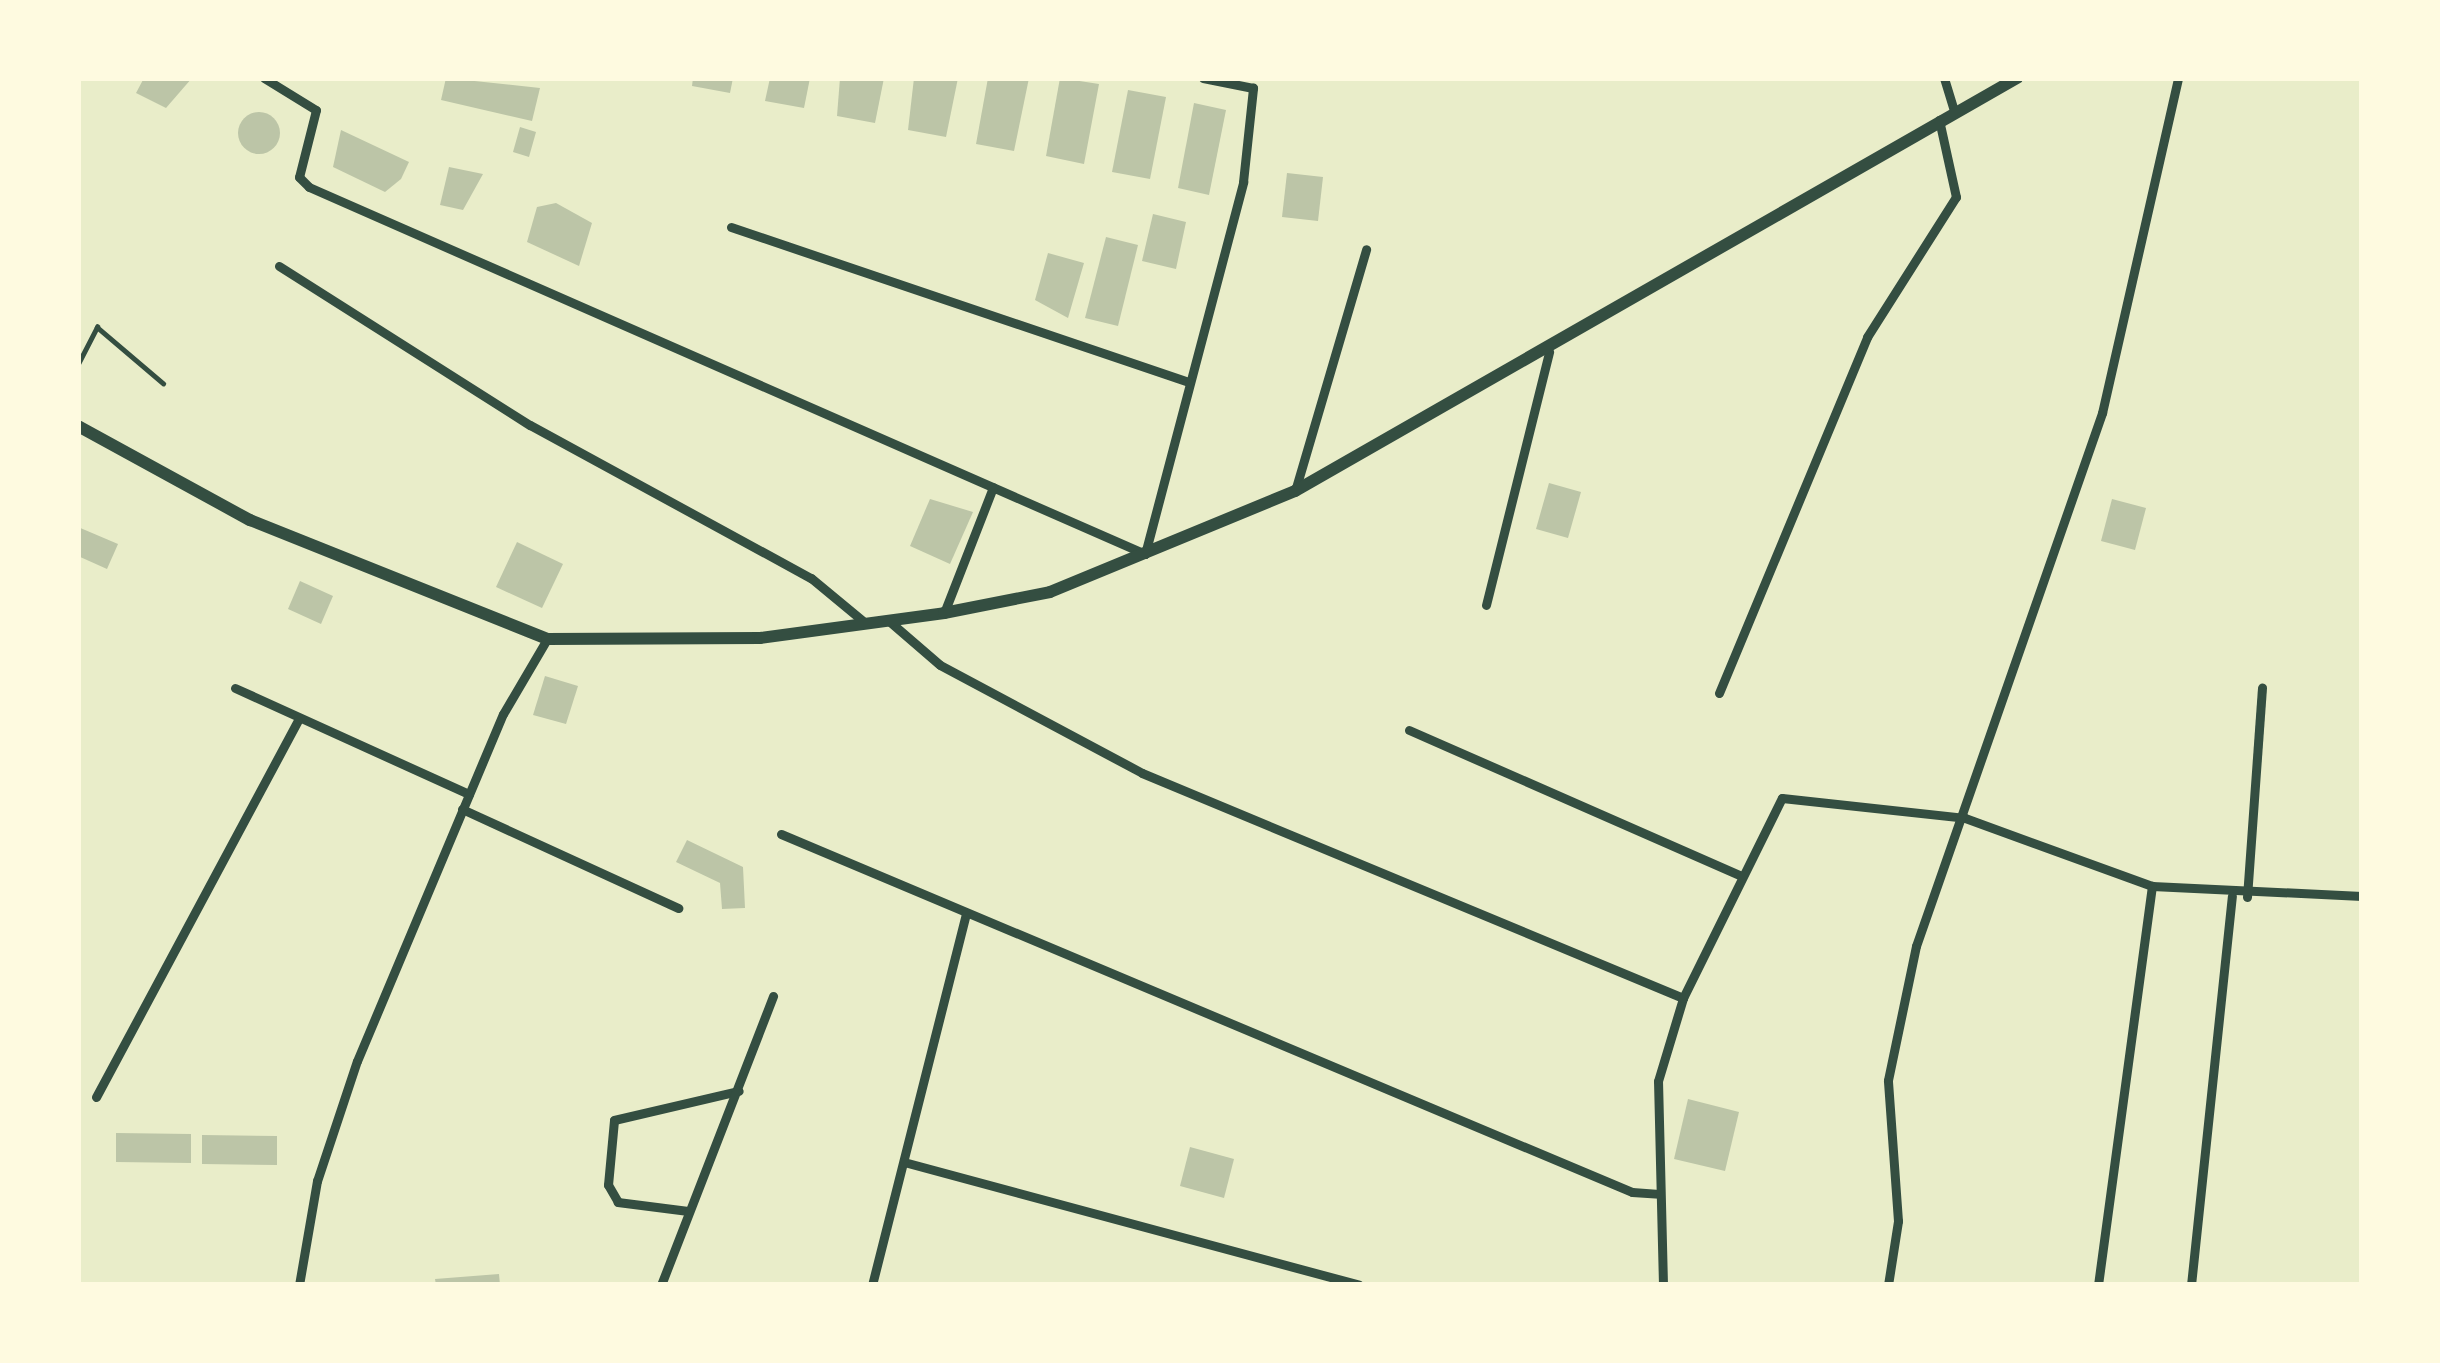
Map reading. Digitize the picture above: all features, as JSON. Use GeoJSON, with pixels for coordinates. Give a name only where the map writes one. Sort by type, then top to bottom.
{"type":"FeatureCollection","features":[{"type":"Feature","properties":{"kind":"street"},"geometry":{"type":"LineString","coordinates":[[264,78],[316,110],[299,177],[309,187],[1145,554]]}},
{"type":"Feature","properties":{"kind":"street"},"geometry":{"type":"LineString","coordinates":[[1145,554],[1243,182],[1253,88],[1204,78]]}},
{"type":"Feature","properties":{"kind":"street"},"geometry":{"type":"LineString","coordinates":[[1944,78],[1954,111]]}},
{"type":"Feature","properties":{"kind":"street"},"geometry":{"type":"LineString","coordinates":[[78,426],[250,520],[547,639],[760,638],[944,613],[1050,592],[1294,491],[1549,352],[2017,78]]}},
{"type":"Feature","properties":{"kind":"street"},"geometry":{"type":"LineString","coordinates":[[1888,1285],[1898,1221],[1888,1080],[1916,946],[1965,818],[2102,413],[2178,78]]}},
{"type":"Feature","properties":{"kind":"street"},"geometry":{"type":"LineString","coordinates":[[1719,692],[1867,337],[1957,197],[1940,120]]}},
{"type":"Feature","properties":{"kind":"street"},"geometry":{"type":"LineString","coordinates":[[731,226],[1189,382]]}},
{"type":"Feature","properties":{"kind":"street"},"geometry":{"type":"LineString","coordinates":[[1294,491],[1366,249]]}},
{"type":"Feature","properties":{"kind":"street"},"geometry":{"type":"LineString","coordinates":[[279,266],[530,425],[811,578],[863,621]]}},
{"type":"Feature","properties":{"kind":"street"},"geometry":{"type":"LineString","coordinates":[[1486,605],[1549,352]]}},
{"type":"Feature","properties":{"kind":"street"},"geometry":{"type":"LineString","coordinates":[[944,613],[993,487]]}},
{"type":"Feature","properties":{"kind":"street"},"geometry":{"type":"LineString","coordinates":[[889,620],[940,665],[1142,773],[1683,998]]}},
{"type":"Feature","properties":{"kind":"street"},"geometry":{"type":"LineString","coordinates":[[298,1285],[356,1061],[461,809],[547,639]]}},
{"type":"Feature","properties":{"kind":"street"},"geometry":{"type":"LineString","coordinates":[[236,688],[298,721],[469,794]]}},
{"type":"Feature","properties":{"kind":"street"},"geometry":{"type":"LineString","coordinates":[[2247,897],[2262,688]]}},
{"type":"Feature","properties":{"kind":"street"},"geometry":{"type":"LineString","coordinates":[[96,1097],[298,721]]}},
{"type":"Feature","properties":{"kind":"street"},"geometry":{"type":"LineString","coordinates":[[1409,730],[1740,874]]}},
{"type":"Feature","properties":{"kind":"street"},"geometry":{"type":"LineString","coordinates":[[1663,1285],[1658,1081],[1683,998],[1740,874],[1782,798],[1965,818],[2152,886],[2247,897],[2362,896]]}},
{"type":"Feature","properties":{"kind":"street"},"geometry":{"type":"LineString","coordinates":[[461,809],[678,908]]}},
{"type":"Feature","properties":{"kind":"street"},"geometry":{"type":"LineString","coordinates":[[781,834],[1632,1192],[1659,1194]]}},
{"type":"Feature","properties":{"kind":"street"},"geometry":{"type":"LineString","coordinates":[[2098,1285],[2152,886]]}},
{"type":"Feature","properties":{"kind":"street"},"geometry":{"type":"LineString","coordinates":[[2191,1285],[2232,896]]}},
{"type":"Feature","properties":{"kind":"street"},"geometry":{"type":"LineString","coordinates":[[872,1285],[966,913]]}},
{"type":"Feature","properties":{"kind":"street"},"geometry":{"type":"LineString","coordinates":[[661,1285],[773,996]]}},
{"type":"Feature","properties":{"kind":"street"},"geometry":{"type":"LineString","coordinates":[[688,1211],[618,1202],[608,1185],[614,1120],[739,1091]]}},
{"type":"Feature","properties":{"kind":"street"},"geometry":{"type":"LineString","coordinates":[[904,1162],[1359,1285]]}},
{"type":"Feature","properties":{"kind":"path"},"geometry":{"type":"LineString","coordinates":[[78,364],[97,327],[164,383]]}},
{"type":"Feature","properties":{"kind":"building"},"geometry":{"type":"Polygon","coordinates":[[[144,78],[192,78],[166,108],[136,93],[144,78]]]}},
{"type":"Feature","properties":{"kind":"building"},"geometry":{"type":"Polygon","coordinates":[[[446,78],[540,88],[532,121],[441,100],[446,78]]]}},
{"type":"Feature","properties":{"kind":"building"},"geometry":{"type":"Polygon","coordinates":[[[693,78],[733,78],[730,93],[692,86],[693,78]]]}},
{"type":"Feature","properties":{"kind":"building"},"geometry":{"type":"Polygon","coordinates":[[[770,78],[810,78],[804,108],[765,101],[770,78]]]}},
{"type":"Feature","properties":{"kind":"building"},"geometry":{"type":"Polygon","coordinates":[[[840,78],[884,78],[875,123],[837,116],[840,78]]]}},
{"type":"Feature","properties":{"kind":"building"},"geometry":{"type":"Polygon","coordinates":[[[914,78],[958,78],[946,137],[908,130],[914,78]]]}},
{"type":"Feature","properties":{"kind":"building"},"geometry":{"type":"Polygon","coordinates":[[[988,78],[1029,78],[1014,151],[976,144],[988,78]]]}},
{"type":"Feature","properties":{"kind":"building"},"geometry":{"type":"Polygon","coordinates":[[[1060,78],[1099,84],[1084,164],[1046,156],[1060,78]]]}},
{"type":"Feature","properties":{"kind":"building"},"geometry":{"type":"Polygon","coordinates":[[[1128,90],[1166,97],[1150,179],[1112,172],[1128,90]]]}},
{"type":"Feature","properties":{"kind":"building"},"geometry":{"type":"Polygon","coordinates":[[[1194,103],[1226,110],[1209,195],[1178,188],[1194,103]]]}},
{"type":"Feature","properties":{"kind":"building"},"geometry":{"type":"Polygon","coordinates":[[[259,112],[274,118],[280,133],[274,148],[259,154],[244,148],[238,133],[244,118],[259,112]]]}},
{"type":"Feature","properties":{"kind":"building"},"geometry":{"type":"Polygon","coordinates":[[[520,127],[536,132],[529,157],[513,152],[520,127]]]}},
{"type":"Feature","properties":{"kind":"building"},"geometry":{"type":"Polygon","coordinates":[[[341,130],[409,162],[401,179],[385,192],[333,167],[341,130]]]}},
{"type":"Feature","properties":{"kind":"building"},"geometry":{"type":"Polygon","coordinates":[[[449,167],[483,174],[463,210],[440,205],[449,167]]]}},
{"type":"Feature","properties":{"kind":"building"},"geometry":{"type":"Polygon","coordinates":[[[1287,173],[1323,177],[1318,221],[1282,217],[1287,173]]]}},
{"type":"Feature","properties":{"kind":"building"},"geometry":{"type":"Polygon","coordinates":[[[556,203],[592,223],[579,266],[527,242],[537,207],[556,203]]]}},
{"type":"Feature","properties":{"kind":"building"},"geometry":{"type":"Polygon","coordinates":[[[1153,214],[1186,222],[1176,269],[1142,261],[1153,214]]]}},
{"type":"Feature","properties":{"kind":"building"},"geometry":{"type":"Polygon","coordinates":[[[1106,237],[1138,245],[1118,326],[1085,318],[1106,237]]]}},
{"type":"Feature","properties":{"kind":"building"},"geometry":{"type":"Polygon","coordinates":[[[1048,253],[1084,263],[1068,318],[1035,300],[1048,253]]]}},
{"type":"Feature","properties":{"kind":"building"},"geometry":{"type":"Polygon","coordinates":[[[1549,483],[1581,492],[1568,538],[1536,529],[1549,483]]]}},
{"type":"Feature","properties":{"kind":"building"},"geometry":{"type":"Polygon","coordinates":[[[930,499],[973,512],[950,564],[910,546],[930,499]]]}},
{"type":"Feature","properties":{"kind":"building"},"geometry":{"type":"Polygon","coordinates":[[[2112,499],[2146,508],[2135,550],[2101,541],[2112,499]]]}},
{"type":"Feature","properties":{"kind":"building"},"geometry":{"type":"Polygon","coordinates":[[[78,527],[118,544],[107,569],[78,556],[78,527]]]}},
{"type":"Feature","properties":{"kind":"building"},"geometry":{"type":"Polygon","coordinates":[[[517,542],[563,564],[542,608],[496,587],[517,542]]]}},
{"type":"Feature","properties":{"kind":"building"},"geometry":{"type":"Polygon","coordinates":[[[300,581],[333,596],[321,624],[288,609],[300,581]]]}},
{"type":"Feature","properties":{"kind":"building"},"geometry":{"type":"Polygon","coordinates":[[[545,676],[578,686],[566,724],[533,715],[545,676]]]}},
{"type":"Feature","properties":{"kind":"building"},"geometry":{"type":"Polygon","coordinates":[[[687,840],[743,867],[745,908],[722,909],[720,883],[676,862],[687,840]]]}},
{"type":"Feature","properties":{"kind":"building"},"geometry":{"type":"Polygon","coordinates":[[[1688,1099],[1739,1112],[1725,1171],[1674,1159],[1688,1099]]]}},
{"type":"Feature","properties":{"kind":"building"},"geometry":{"type":"Polygon","coordinates":[[[116,1133],[191,1134],[191,1163],[116,1162],[116,1133]]]}},
{"type":"Feature","properties":{"kind":"building"},"geometry":{"type":"Polygon","coordinates":[[[202,1135],[277,1136],[277,1165],[202,1164],[202,1135]]]}},
{"type":"Feature","properties":{"kind":"building"},"geometry":{"type":"Polygon","coordinates":[[[1190,1147],[1234,1159],[1224,1198],[1180,1186],[1190,1147]]]}},
{"type":"Feature","properties":{"kind":"building"},"geometry":{"type":"Polygon","coordinates":[[[499,1274],[500,1285],[436,1285],[435,1279],[499,1274]]]}}]}
